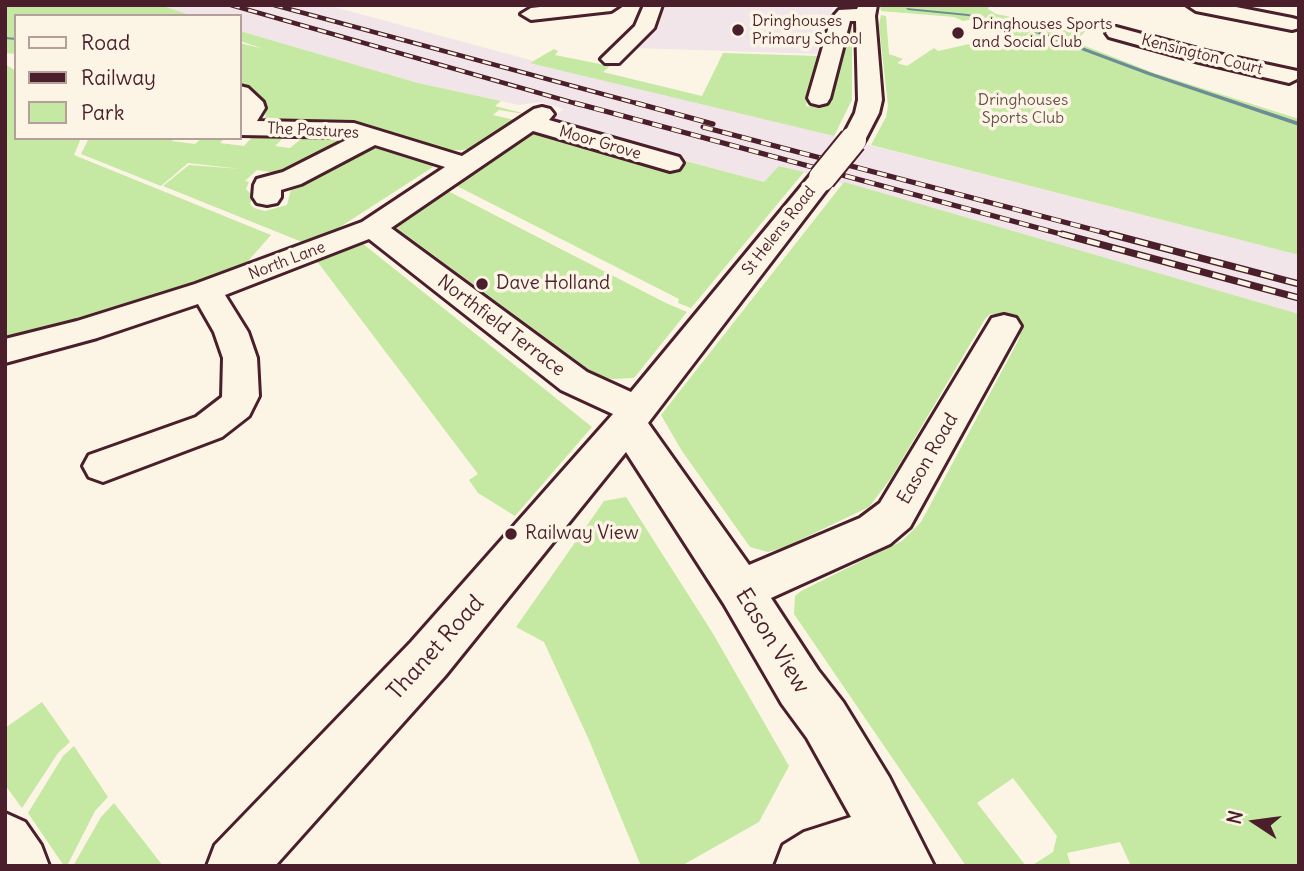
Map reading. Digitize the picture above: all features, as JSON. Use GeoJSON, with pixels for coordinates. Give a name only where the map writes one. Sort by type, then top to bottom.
{"type":"FeatureCollection","features":[{"type":"Feature","properties":{"kind":"street"},"geometry":{"type":"LineString","coordinates":[[531,14],[611,5]]}},
{"type":"Feature","properties":{"kind":"street"},"geometry":{"type":"LineString","coordinates":[[612,58],[644,28],[653,5]]}},
{"type":"Feature","properties":{"kind":"street"},"geometry":{"type":"LineString","coordinates":[[1196,5],[1295,15],[1273,55]]}},
{"type":"Feature","properties":{"kind":"street","name":"St Helens Road"},"geometry":{"type":"LineString","coordinates":[[633,416],[853,140],[867,113],[870,100],[867,11],[845,14],[841,19],[819,98]]}},
{"type":"Feature","properties":{"kind":"street","name":"Kensington Court"},"geometry":{"type":"LineString","coordinates":[[1116,33],[1273,55],[1289,76]]}},
{"type":"Feature","properties":{"kind":"street","name":"The Pastures"},"geometry":{"type":"LineString","coordinates":[[242,95],[251,102],[253,108],[242,125]]}},
{"type":"Feature","properties":{"kind":"street","name":"Moor Grove"},"geometry":{"type":"LineString","coordinates":[[536,118],[670,163]]}},
{"type":"Feature","properties":{"kind":"street","name":"North Lane"},"geometry":{"type":"LineString","coordinates":[[5,351],[111,322],[206,291],[372,228],[536,118]]}},
{"type":"Feature","properties":{"kind":"street","name":"The Pastures"},"geometry":{"type":"LineString","coordinates":[[242,128],[323,128],[375,135],[465,165]]}},
{"type":"Feature","properties":{"kind":"street"},"geometry":{"type":"LineString","coordinates":[[267,197],[267,185],[292,178],[375,135]]}},
{"type":"Feature","properties":{"kind":"street","name":"Northfield Terrace"},"geometry":{"type":"LineString","coordinates":[[372,228],[574,381],[633,416]]}},
{"type":"Feature","properties":{"kind":"street"},"geometry":{"type":"LineString","coordinates":[[103,466],[209,427],[236,406],[241,396],[240,358],[231,332],[206,291]]}},
{"type":"Feature","properties":{"kind":"street","name":"Eason Road"},"geometry":{"type":"LineString","coordinates":[[740,590],[875,531],[895,515],[1004,326]]}},
{"type":"Feature","properties":{"kind":"street","name":"Eason View"},"geometry":{"type":"LineString","coordinates":[[633,416],[800,687],[825,720],[870,796],[904,864]]}},
{"type":"Feature","properties":{"kind":"street","name":"Thanet Road"},"geometry":{"type":"LineString","coordinates":[[236,866],[428,659],[633,416]]}},
{"type":"Feature","properties":{"kind":"street"},"geometry":{"type":"LineString","coordinates":[[5,842],[20,866]]}},
{"type":"Feature","properties":{"kind":"street"},"geometry":{"type":"LineString","coordinates":[[804,866],[824,852],[854,845],[904,864]]}},
{"type":"Feature","properties":{"kind":"shaded area"},"geometry":{"type":"Polygon","coordinates":[[[160,5],[327,5],[534,61],[531,62],[1299,255],[1299,314],[780,166],[764,182],[651,151],[548,120],[564,109],[541,102],[519,105],[418,83],[242,32],[242,14],[187,14],[160,5]]]}},
{"type":"Feature","properties":{"kind":"shaded area","name":"Dringhouses Primary School"},"geometry":{"type":"Polygon","coordinates":[[[663,5],[851,5],[833,7],[818,54],[634,48],[657,26],[663,5]]]}},
{"type":"Feature","properties":{"kind":"green space"},"geometry":{"type":"Polygon","coordinates":[[[5,5],[160,5],[187,14],[14,14],[14,54],[5,53],[5,5]]]}},
{"type":"Feature","properties":{"kind":"green space","name":"Dringhouses Sports Club"},"geometry":{"type":"Polygon","coordinates":[[[880,5],[983,5],[996,14],[1064,27],[1068,24],[1085,25],[1092,18],[1097,19],[1075,42],[1154,73],[1299,119],[1299,255],[871,145],[886,117],[888,106],[879,25],[881,15],[886,16],[889,54],[903,59],[897,63],[907,66],[934,48],[938,51],[1005,36],[973,19],[963,21],[954,17],[881,11],[880,5]]]}},
{"type":"Feature","properties":{"kind":"green space"},"geometry":{"type":"Polygon","coordinates":[[[852,19],[852,100],[834,136],[530,63],[554,49],[558,51],[555,55],[610,66],[603,72],[702,96],[723,53],[819,56],[806,106],[820,108],[823,102],[830,102],[832,96],[826,93],[847,20],[852,19]]]}},
{"type":"Feature","properties":{"kind":"green space"},"geometry":{"type":"Polygon","coordinates":[[[242,32],[418,83],[501,101],[495,106],[530,115],[499,110],[493,115],[515,120],[477,147],[462,150],[447,150],[358,124],[264,121],[267,107],[259,108],[242,90],[242,44],[264,49],[242,42],[242,32]]]}},
{"type":"Feature","properties":{"kind":"green space"},"geometry":{"type":"Polygon","coordinates":[[[5,64],[14,70],[14,140],[80,140],[74,155],[271,235],[242,268],[82,320],[5,338],[5,64]]]}},
{"type":"Feature","properties":{"kind":"green space"},"geometry":{"type":"Polygon","coordinates":[[[532,130],[674,171],[686,161],[764,182],[779,166],[804,172],[691,308],[678,303],[679,299],[453,184],[532,130]]]}},
{"type":"Feature","properties":{"kind":"green space"},"geometry":{"type":"Polygon","coordinates":[[[287,134],[275,146],[290,148],[306,135],[344,140],[315,161],[308,159],[285,172],[257,170],[245,181],[249,182],[246,189],[253,196],[250,204],[265,211],[287,205],[291,189],[323,171],[332,171],[359,151],[372,146],[429,163],[433,167],[326,236],[307,244],[163,186],[189,165],[241,169],[188,163],[161,186],[81,154],[88,140],[173,140],[195,144],[200,140],[223,140],[220,143],[244,146],[254,135],[287,134]]]}},
{"type":"Feature","properties":{"kind":"green space"},"geometry":{"type":"Polygon","coordinates":[[[844,182],[1299,314],[1299,866],[1131,866],[1120,842],[1067,853],[1071,866],[1031,866],[1053,852],[1057,836],[1013,778],[977,803],[1026,866],[966,866],[794,614],[795,596],[801,591],[902,541],[921,522],[1018,341],[1022,328],[1016,321],[998,314],[990,314],[985,319],[891,478],[869,507],[785,547],[768,552],[750,547],[682,451],[661,415],[844,182]]]}},
{"type":"Feature","properties":{"kind":"green space"},"geometry":{"type":"Polygon","coordinates":[[[446,190],[687,312],[634,378],[613,379],[598,376],[394,226],[446,190]]]}},
{"type":"Feature","properties":{"kind":"green space"},"geometry":{"type":"Polygon","coordinates":[[[362,243],[592,427],[515,516],[478,493],[469,480],[478,474],[316,260],[362,243]]]}},
{"type":"Feature","properties":{"kind":"green space"},"geometry":{"type":"Polygon","coordinates":[[[626,497],[712,632],[789,766],[759,822],[681,866],[641,866],[589,740],[544,642],[516,627],[604,501],[626,497]]]}},
{"type":"Feature","properties":{"kind":"green space"},"geometry":{"type":"Polygon","coordinates":[[[42,702],[70,742],[58,753],[22,808],[5,785],[5,728],[42,702]]]}},
{"type":"Feature","properties":{"kind":"green space"},"geometry":{"type":"Polygon","coordinates":[[[74,746],[108,797],[95,811],[67,866],[64,866],[28,813],[63,756],[74,746]]]}},
{"type":"Feature","properties":{"kind":"green space"},"geometry":{"type":"Polygon","coordinates":[[[114,803],[163,866],[73,866],[101,817],[114,803]]]}},
{"type":"Feature","properties":{"kind":"waterway"},"geometry":{"type":"LineString","coordinates":[[908,9],[968,15],[1029,29],[1150,74],[1299,124]]}},
{"type":"Feature","properties":{"kind":"waterway"},"geometry":{"type":"LineString","coordinates":[[5,38],[14,39]]}},
{"type":"Feature","properties":{"kind":"railway"},"geometry":{"type":"LineString","coordinates":[[231,5],[581,105]]}},
{"type":"Feature","properties":{"kind":"railway"},"geometry":{"type":"LineString","coordinates":[[274,5],[643,105]]}},
{"type":"Feature","properties":{"kind":"railway"},"geometry":{"type":"LineString","coordinates":[[575,103],[1068,236]]}},
{"type":"Feature","properties":{"kind":"railway"},"geometry":{"type":"LineString","coordinates":[[636,103],[713,124]]}},
{"type":"Feature","properties":{"kind":"railway"},"geometry":{"type":"LineString","coordinates":[[703,127],[1117,236]]}},
{"type":"Feature","properties":{"kind":"railway"},"geometry":{"type":"LineString","coordinates":[[1062,234],[1299,298]]}},
{"type":"Feature","properties":{"kind":"railway"},"geometry":{"type":"LineString","coordinates":[[1110,234],[1299,284]]}},
{"type":"Feature","properties":{"kind":"place","name":"Dringhouses Primary School"},"geometry":{"type":"Point","coordinates":[738,30]}},
{"type":"Feature","properties":{"kind":"place","name":"Dringhouses Sports and Social Club"},"geometry":{"type":"Point","coordinates":[958,33]}},
{"type":"Feature","properties":{"kind":"place","name":"Dave Holland"},"geometry":{"type":"Point","coordinates":[482,284]}},
{"type":"Feature","properties":{"kind":"place","name":"Railway View"},"geometry":{"type":"Point","coordinates":[511,534]}}]}
